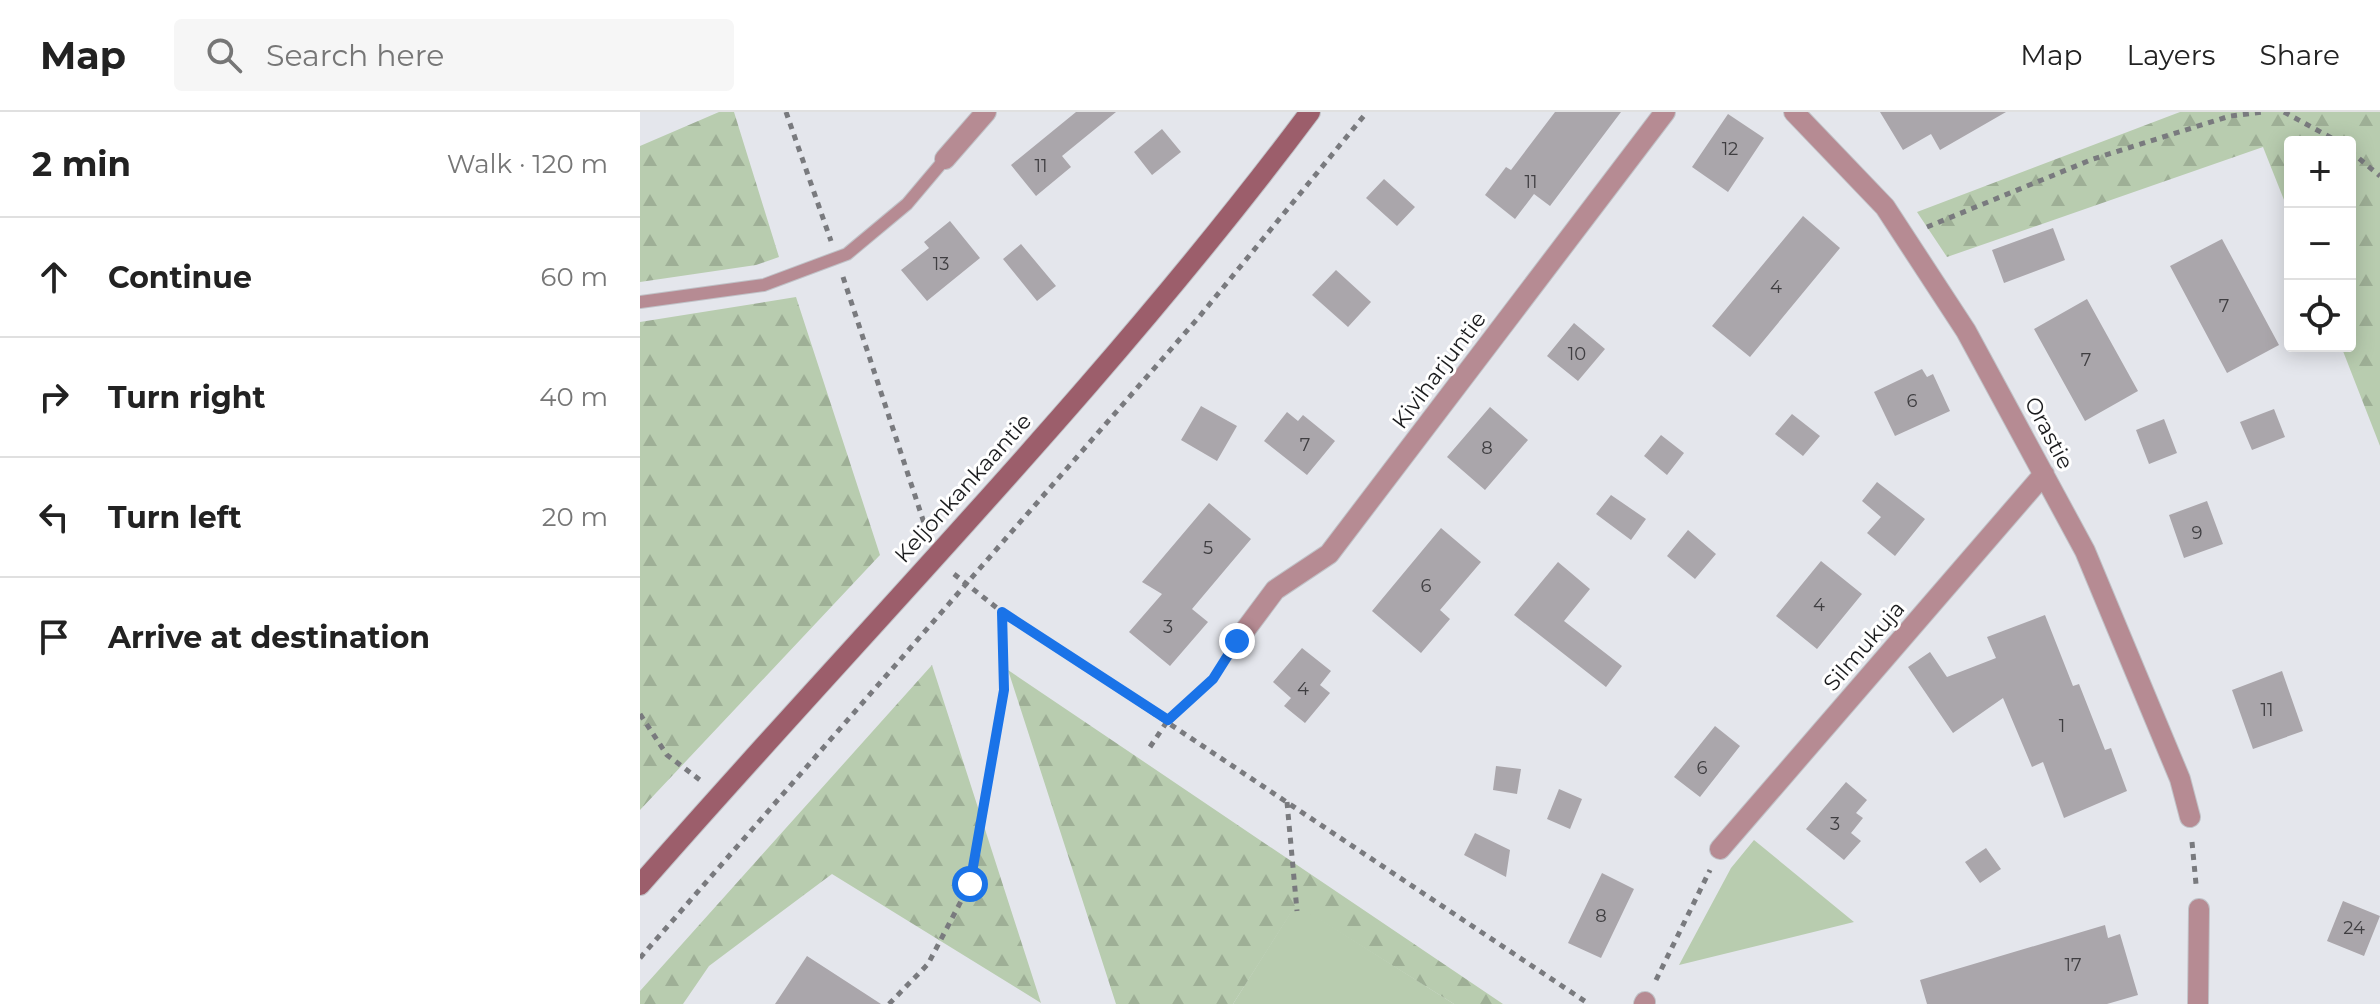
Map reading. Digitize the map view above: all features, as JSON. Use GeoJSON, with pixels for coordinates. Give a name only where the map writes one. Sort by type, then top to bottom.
{"type":"FeatureCollection","features":[{"type":"Feature","properties":{"kind":"main road","name":"Keljonkankaantie"},"geometry":{"type":"LineString","coordinates":[[640,885],[1124,341],[1265,172],[1310,112]]}},
{"type":"Feature","properties":{"kind":"street"},"geometry":{"type":"LineString","coordinates":[[945,159],[986,112]]}},
{"type":"Feature","properties":{"kind":"street","name":"Kiviharjuntie"},"geometry":{"type":"LineString","coordinates":[[1237,641],[1275,590],[1329,554],[1665,112]]}},
{"type":"Feature","properties":{"kind":"street","name":"Orastie"},"geometry":{"type":"LineString","coordinates":[[1794,112],[1885,207],[1966,331],[2085,551],[2180,779],[2190,817]]}},
{"type":"Feature","properties":{"kind":"street","name":"Silmukuja"},"geometry":{"type":"LineString","coordinates":[[1720,849],[2044,474]]}},
{"type":"Feature","properties":{"kind":"street"},"geometry":{"type":"LineString","coordinates":[[2198,1004],[2199,909]]}},
{"type":"Feature","properties":{"kind":"lane"},"geometry":{"type":"LineString","coordinates":[[640,302],[764,285],[847,254],[907,204],[945,159]]}},
{"type":"Feature","properties":{"kind":"path"},"geometry":{"type":"LineString","coordinates":[[786,112],[935,556]]}},
{"type":"Feature","properties":{"kind":"path"},"geometry":{"type":"LineString","coordinates":[[640,958],[1199,317],[1367,112]]}},
{"type":"Feature","properties":{"kind":"path"},"geometry":{"type":"LineString","coordinates":[[1904,236],[2093,159],[2230,116],[2264,112]]}},
{"type":"Feature","properties":{"kind":"path"},"geometry":{"type":"LineString","coordinates":[[2284,112],[2328,136]]}},
{"type":"Feature","properties":{"kind":"path"},"geometry":{"type":"LineString","coordinates":[[2356,156],[2380,176]]}},
{"type":"Feature","properties":{"kind":"path"},"geometry":{"type":"LineString","coordinates":[[966,585],[1589,1004]]}},
{"type":"Feature","properties":{"kind":"path"},"geometry":{"type":"LineString","coordinates":[[889,1004],[928,964],[970,884],[1004,690],[1002,612]]}},
{"type":"Feature","properties":{"kind":"path"},"geometry":{"type":"LineString","coordinates":[[1150,747],[1168,720],[1213,679],[1237,641]]}},
{"type":"Feature","properties":{"kind":"path"},"geometry":{"type":"LineString","coordinates":[[640,714],[667,755],[719,795]]}},
{"type":"Feature","properties":{"kind":"path"},"geometry":{"type":"LineString","coordinates":[[1287,801],[1297,911]]}},
{"type":"Feature","properties":{"kind":"path"},"geometry":{"type":"LineString","coordinates":[[2190,817],[2199,909]]}},
{"type":"Feature","properties":{"kind":"path"},"geometry":{"type":"LineString","coordinates":[[1644,1003],[1720,849]]}},
{"type":"Feature","properties":{"kind":"green space"},"geometry":{"type":"Polygon","coordinates":[[[719,112],[734,112],[779,257],[756,265],[640,282],[640,146],[719,112]]]}},
{"type":"Feature","properties":{"kind":"green space"},"geometry":{"type":"Polygon","coordinates":[[[2180,112],[2380,112],[2380,446],[2343,352],[2356,352],[2356,136],[2284,136],[2284,200],[2263,147],[1947,257],[1917,212],[2180,112]]]}},
{"type":"Feature","properties":{"kind":"green space"},"geometry":{"type":"Polygon","coordinates":[[[796,297],[880,555],[640,810],[640,322],[796,297]]]}},
{"type":"Feature","properties":{"kind":"green space"},"geometry":{"type":"Polygon","coordinates":[[[932,665],[1041,1003],[832,874],[709,966],[683,1004],[640,1004],[640,991],[932,665]]]}},
{"type":"Feature","properties":{"kind":"green space"},"geometry":{"type":"Polygon","coordinates":[[[1008,670],[1503,1004],[1454,1004],[1296,905],[1233,1004],[1116,1004],[1008,670]]]}},
{"type":"Feature","properties":{"kind":"green space"},"geometry":{"type":"Polygon","coordinates":[[[1754,840],[1854,922],[1679,965],[1731,868],[1754,840]]]}},
{"type":"Feature","properties":{"kind":"green space"},"geometry":{"type":"Polygon","coordinates":[[[1296,904],[1454,1004],[1233,1004],[1296,904]]]}},
{"type":"Feature","properties":{"kind":"building"},"geometry":{"type":"Polygon","coordinates":[[[1076,112],[1116,112],[1062,156],[1071,167],[1036,196],[1011,165],[1076,112]]]}},
{"type":"Feature","properties":{"kind":"building"},"geometry":{"type":"Polygon","coordinates":[[[1555,112],[1621,112],[1550,206],[1534,194],[1515,219],[1485,195],[1506,167],[1511,170],[1555,112]]]}},
{"type":"Feature","properties":{"kind":"building"},"geometry":{"type":"Polygon","coordinates":[[[1880,112],[2006,112],[1940,150],[1931,134],[1903,150],[1880,112]]]}},
{"type":"Feature","properties":{"kind":"building"},"geometry":{"type":"Polygon","coordinates":[[[1728,114],[1764,138],[1728,192],[1692,167],[1728,114]]]}},
{"type":"Feature","properties":{"kind":"building"},"geometry":{"type":"Polygon","coordinates":[[[1162,129],[1181,152],[1152,175],[1134,152],[1162,129]]]}},
{"type":"Feature","properties":{"kind":"building"},"geometry":{"type":"Polygon","coordinates":[[[1384,179],[1415,207],[1397,226],[1366,198],[1384,179]]]}},
{"type":"Feature","properties":{"kind":"building"},"geometry":{"type":"Polygon","coordinates":[[[1803,216],[1840,248],[1750,357],[1712,326],[1803,216]]]}},
{"type":"Feature","properties":{"kind":"building"},"geometry":{"type":"Polygon","coordinates":[[[950,221],[980,258],[927,301],[901,270],[929,248],[924,242],[950,221]]]}},
{"type":"Feature","properties":{"kind":"building"},"geometry":{"type":"Polygon","coordinates":[[[2053,228],[2065,260],[2004,283],[1992,250],[2053,228]]]}},
{"type":"Feature","properties":{"kind":"building"},"geometry":{"type":"Polygon","coordinates":[[[2222,239],[2279,345],[2227,373],[2170,266],[2222,239]]]}},
{"type":"Feature","properties":{"kind":"building"},"geometry":{"type":"Polygon","coordinates":[[[1021,244],[1056,286],[1037,301],[1003,259],[1021,244]]]}},
{"type":"Feature","properties":{"kind":"building"},"geometry":{"type":"Polygon","coordinates":[[[1336,270],[1371,302],[1348,327],[1312,295],[1336,270]]]}},
{"type":"Feature","properties":{"kind":"building"},"geometry":{"type":"Polygon","coordinates":[[[2087,299],[2138,391],[2085,421],[2034,329],[2087,299]]]}},
{"type":"Feature","properties":{"kind":"building"},"geometry":{"type":"Polygon","coordinates":[[[1574,323],[1605,349],[1578,381],[1547,356],[1574,323]]]}},
{"type":"Feature","properties":{"kind":"building"},"geometry":{"type":"Polygon","coordinates":[[[1922,369],[1927,377],[1933,374],[1950,411],[1895,436],[1874,392],[1922,369]]]}},
{"type":"Feature","properties":{"kind":"building"},"geometry":{"type":"Polygon","coordinates":[[[1201,406],[1237,426],[1217,461],[1181,440],[1201,406]]]}},
{"type":"Feature","properties":{"kind":"building"},"geometry":{"type":"Polygon","coordinates":[[[1490,407],[1528,440],[1485,490],[1447,457],[1490,407]]]}},
{"type":"Feature","properties":{"kind":"building"},"geometry":{"type":"Polygon","coordinates":[[[2274,409],[2285,437],[2252,450],[2240,422],[2274,409]]]}},
{"type":"Feature","properties":{"kind":"building"},"geometry":{"type":"Polygon","coordinates":[[[1287,412],[1298,421],[1303,415],[1335,441],[1307,475],[1264,441],[1287,412]]]}},
{"type":"Feature","properties":{"kind":"building"},"geometry":{"type":"Polygon","coordinates":[[[1792,414],[1820,436],[1803,456],[1775,434],[1792,414]]]}},
{"type":"Feature","properties":{"kind":"building"},"geometry":{"type":"Polygon","coordinates":[[[2164,419],[2177,453],[2149,464],[2136,430],[2164,419]]]}},
{"type":"Feature","properties":{"kind":"building"},"geometry":{"type":"Polygon","coordinates":[[[1661,435],[1684,453],[1667,475],[1644,456],[1661,435]]]}},
{"type":"Feature","properties":{"kind":"building"},"geometry":{"type":"Polygon","coordinates":[[[1877,482],[1925,519],[1895,556],[1867,533],[1881,517],[1862,501],[1877,482]]]}},
{"type":"Feature","properties":{"kind":"building"},"geometry":{"type":"Polygon","coordinates":[[[1611,495],[1646,519],[1631,540],[1596,514],[1611,495]]]}},
{"type":"Feature","properties":{"kind":"building"},"geometry":{"type":"Polygon","coordinates":[[[2207,501],[2223,544],[2184,558],[2169,515],[2207,501]]]}},
{"type":"Feature","properties":{"kind":"building"},"geometry":{"type":"Polygon","coordinates":[[[1209,503],[1251,539],[1192,609],[1208,622],[1170,666],[1129,632],[1162,594],[1142,582],[1209,503]]]}},
{"type":"Feature","properties":{"kind":"building"},"geometry":{"type":"Polygon","coordinates":[[[1441,528],[1481,562],[1440,610],[1450,619],[1421,653],[1372,611],[1441,528]]]}},
{"type":"Feature","properties":{"kind":"building"},"geometry":{"type":"Polygon","coordinates":[[[1688,530],[1716,554],[1695,579],[1667,556],[1688,530]]]}},
{"type":"Feature","properties":{"kind":"building"},"geometry":{"type":"Polygon","coordinates":[[[1821,561],[1862,594],[1817,649],[1776,616],[1821,561]]]}},
{"type":"Feature","properties":{"kind":"building"},"geometry":{"type":"Polygon","coordinates":[[[1558,562],[1590,589],[1564,621],[1622,666],[1606,687],[1514,615],[1558,562]]]}},
{"type":"Feature","properties":{"kind":"building"},"geometry":{"type":"Polygon","coordinates":[[[2045,615],[2073,686],[2079,684],[2105,750],[2111,748],[2127,791],[2064,818],[2043,762],[2032,767],[2003,698],[1953,733],[1908,667],[1930,652],[1947,677],[1996,658],[1987,637],[2045,615]]]}},
{"type":"Feature","properties":{"kind":"building"},"geometry":{"type":"Polygon","coordinates":[[[1302,648],[1331,671],[1320,685],[1330,693],[1305,723],[1284,706],[1291,698],[1273,682],[1302,648]]]}},
{"type":"Feature","properties":{"kind":"building"},"geometry":{"type":"Polygon","coordinates":[[[2282,671],[2303,731],[2253,749],[2232,690],[2282,671]]]}},
{"type":"Feature","properties":{"kind":"building"},"geometry":{"type":"Polygon","coordinates":[[[1715,726],[1740,746],[1700,797],[1674,777],[1715,726]]]}},
{"type":"Feature","properties":{"kind":"building"},"geometry":{"type":"Polygon","coordinates":[[[1496,766],[1521,769],[1517,794],[1493,790],[1496,766]]]}},
{"type":"Feature","properties":{"kind":"building"},"geometry":{"type":"Polygon","coordinates":[[[1846,782],[1867,800],[1856,813],[1863,818],[1851,833],[1861,841],[1844,860],[1806,829],[1846,782]]]}},
{"type":"Feature","properties":{"kind":"building"},"geometry":{"type":"Polygon","coordinates":[[[1559,789],[1582,799],[1570,829],[1547,819],[1559,789]]]}},
{"type":"Feature","properties":{"kind":"building"},"geometry":{"type":"Polygon","coordinates":[[[1475,833],[1510,850],[1506,877],[1464,855],[1475,833]]]}},
{"type":"Feature","properties":{"kind":"building"},"geometry":{"type":"Polygon","coordinates":[[[1986,848],[2001,869],[1980,883],[1965,862],[1986,848]]]}},
{"type":"Feature","properties":{"kind":"building"},"geometry":{"type":"Polygon","coordinates":[[[1602,873],[1634,889],[1601,958],[1568,943],[1602,873]]]}},
{"type":"Feature","properties":{"kind":"building"},"geometry":{"type":"Polygon","coordinates":[[[2343,901],[2380,916],[2364,956],[2327,941],[2343,901]]]}},
{"type":"Feature","properties":{"kind":"building"},"geometry":{"type":"Polygon","coordinates":[[[2105,925],[2108,938],[2120,934],[2138,995],[2107,1004],[1927,1004],[1920,980],[2105,925]]]}},
{"type":"Feature","properties":{"kind":"building"},"geometry":{"type":"Polygon","coordinates":[[[807,956],[881,1004],[775,1004],[807,956]]]}},
{"type":"Feature","properties":{"kind":"route"},"geometry":{"type":"LineString","coordinates":[[970,884],[1004,690],[1002,612],[1168,720],[1213,679],[1237,641]]}}]}
